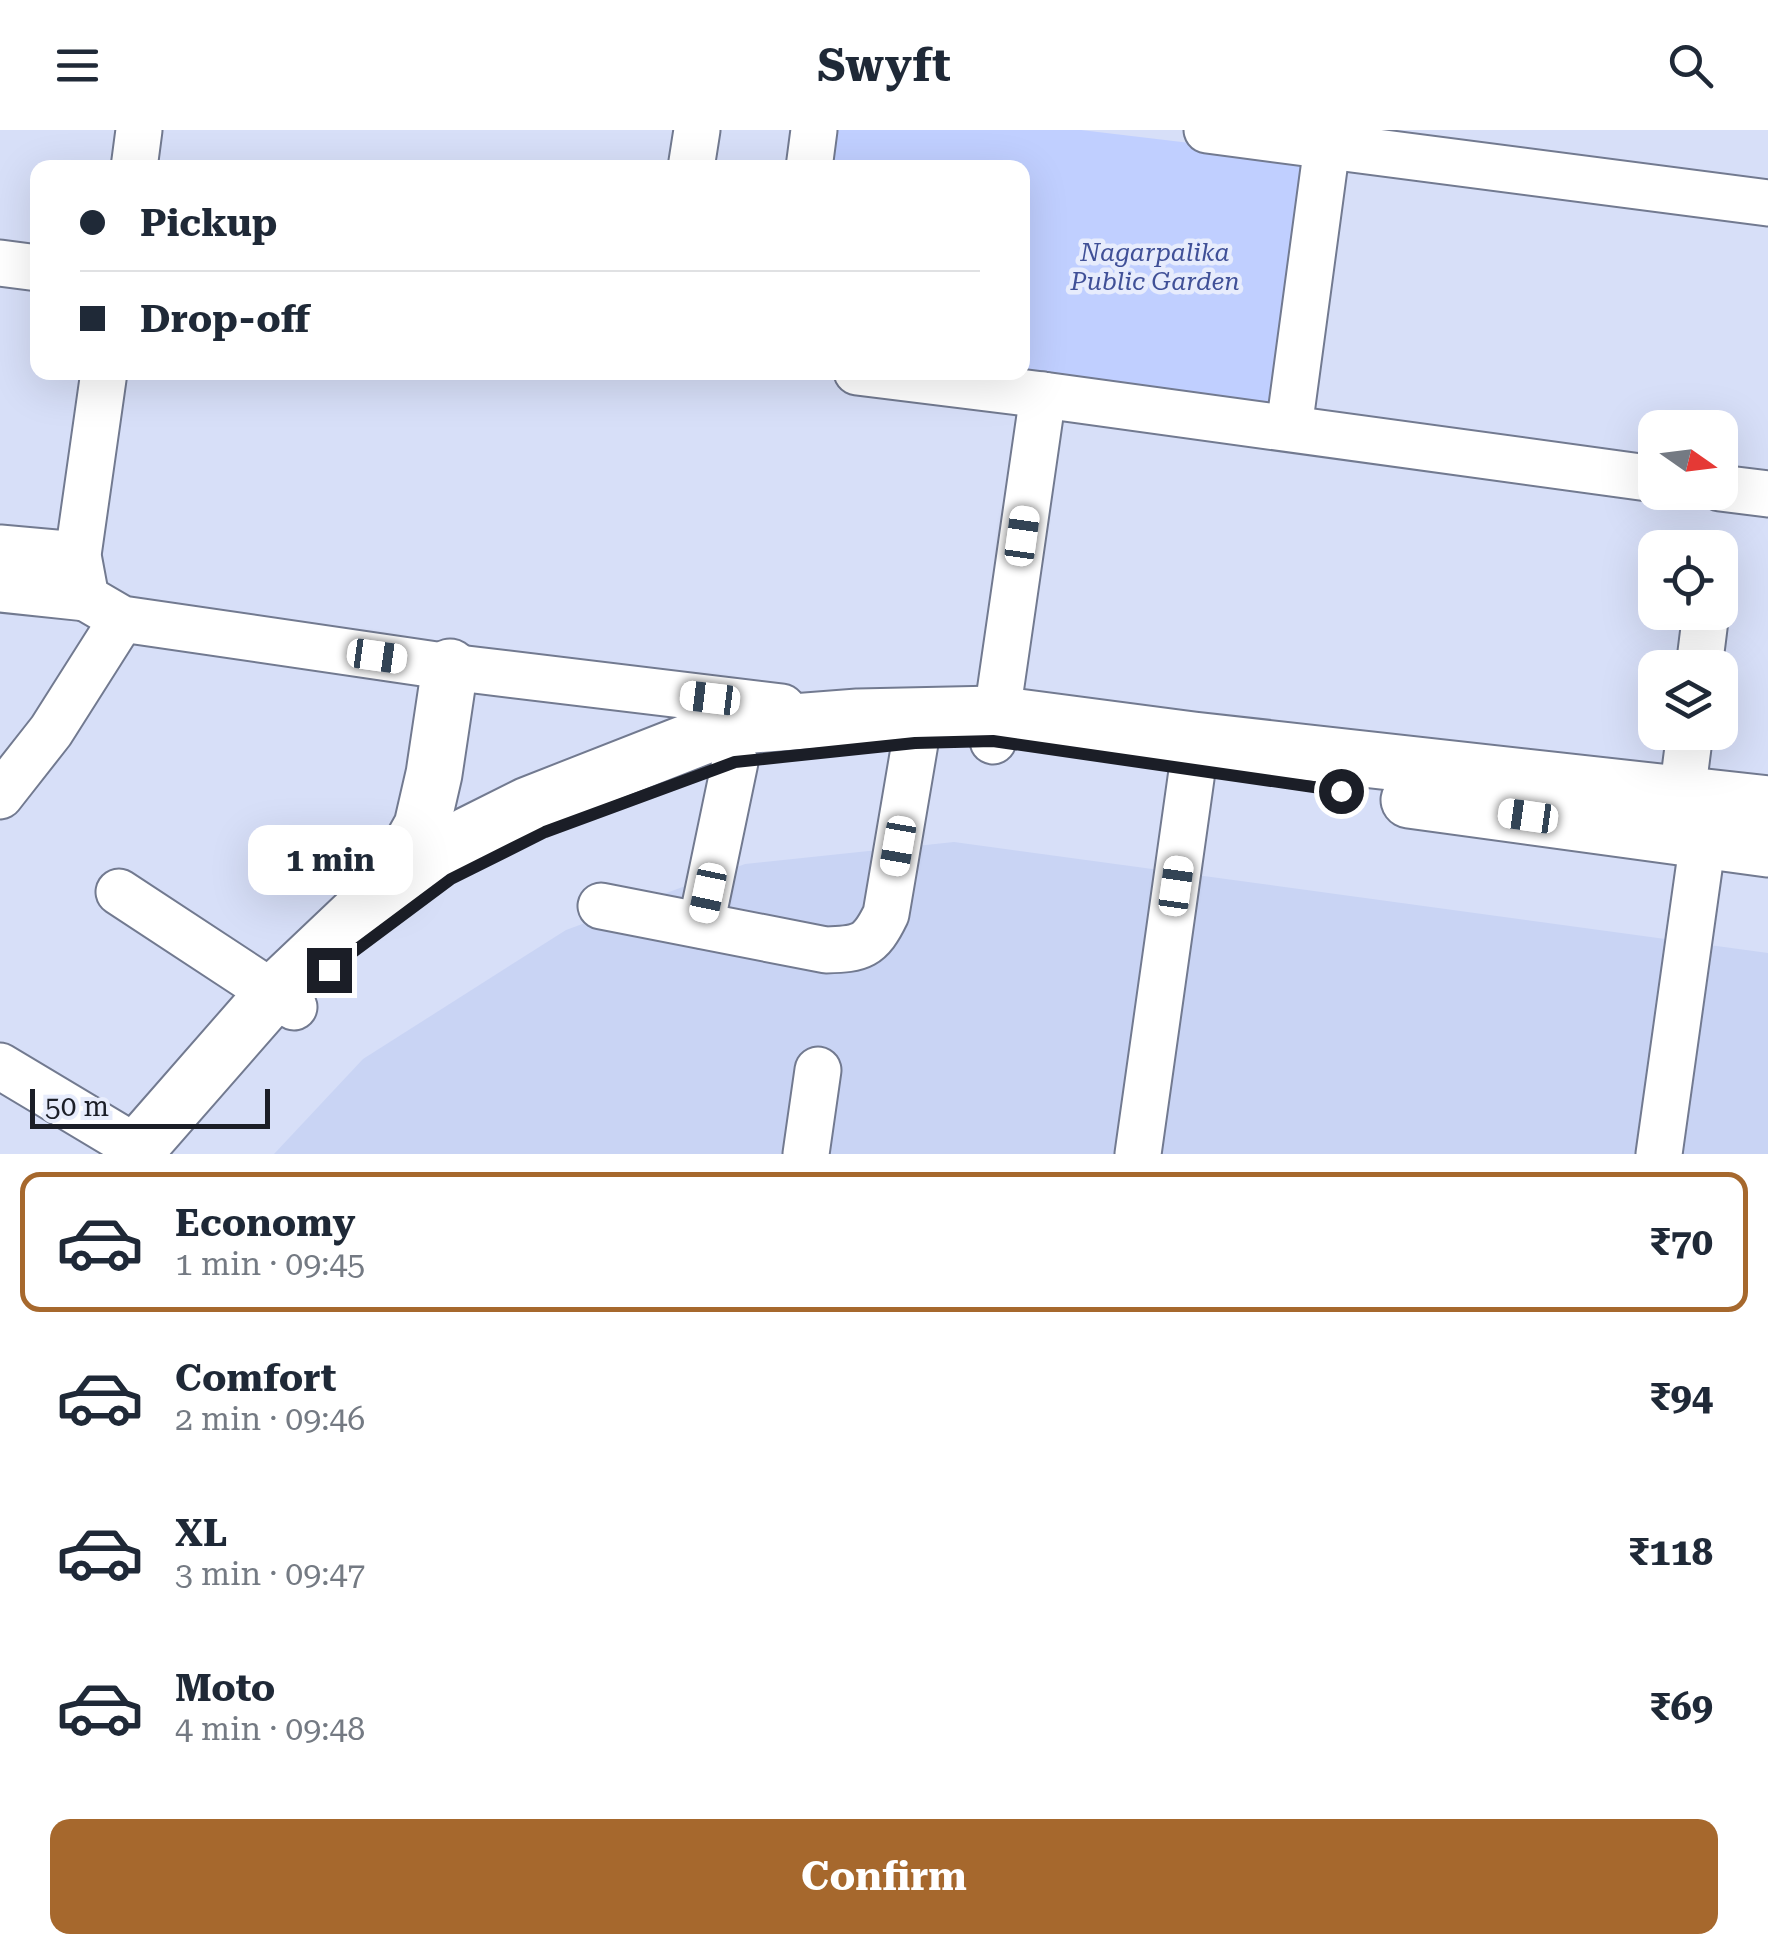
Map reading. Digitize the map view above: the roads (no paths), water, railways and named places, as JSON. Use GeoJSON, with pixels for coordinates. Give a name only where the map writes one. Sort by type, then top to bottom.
{"type":"FeatureCollection","features":[{"type":"Feature","properties":{"kind":"main road"},"geometry":{"type":"LineString","coordinates":[[143,1152],[390,884],[422,826],[450,666]]}},
{"type":"Feature","properties":{"kind":"main road"},"geometry":{"type":"LineString","coordinates":[[390,884],[470,834],[528,805],[727,726],[858,717],[1193,740],[1687,823],[1768,849]]}},
{"type":"Feature","properties":{"kind":"main road"},"geometry":{"type":"LineString","coordinates":[[283,1000],[451,879],[545,832],[735,762],[915,743],[994,728],[1192,770],[1687,823],[1768,804]]}},
{"type":"Feature","properties":{"kind":"street"},"geometry":{"type":"LineString","coordinates":[[135,160],[139,130]]}},
{"type":"Feature","properties":{"kind":"street"},"geometry":{"type":"LineString","coordinates":[[692,160],[696,130]]}},
{"type":"Feature","properties":{"kind":"street"},"geometry":{"type":"LineString","coordinates":[[810,160],[814,130]]}},
{"type":"Feature","properties":{"kind":"street"},"geometry":{"type":"LineString","coordinates":[[1206,130],[1768,203]]}},
{"type":"Feature","properties":{"kind":"street"},"geometry":{"type":"LineString","coordinates":[[1289,428],[1328,146]]}},
{"type":"Feature","properties":{"kind":"street"},"geometry":{"type":"LineString","coordinates":[[0,263],[30,267]]}},
{"type":"Feature","properties":{"kind":"street"},"geometry":{"type":"LineString","coordinates":[[0,796],[51,731],[95,591],[104,380]]}},
{"type":"Feature","properties":{"kind":"street"},"geometry":{"type":"LineString","coordinates":[[924,380],[1638,476]]}},
{"type":"Feature","properties":{"kind":"street"},"geometry":{"type":"LineString","coordinates":[[994,728],[1042,394]]}},
{"type":"Feature","properties":{"kind":"street"},"geometry":{"type":"LineString","coordinates":[[1738,490],[1768,494]]}},
{"type":"Feature","properties":{"kind":"street"},"geometry":{"type":"LineString","coordinates":[[0,548],[95,591]]}},
{"type":"Feature","properties":{"kind":"street"},"geometry":{"type":"LineString","coordinates":[[0,590],[95,591],[450,666],[858,717]]}},
{"type":"Feature","properties":{"kind":"street"},"geometry":{"type":"LineString","coordinates":[[601,906],[826,950],[858,949],[876,933],[886,914],[915,743]]}},
{"type":"Feature","properties":{"kind":"street"},"geometry":{"type":"LineString","coordinates":[[1659,1154],[1687,823],[1689,750]]}},
{"type":"Feature","properties":{"kind":"street"},"geometry":{"type":"LineString","coordinates":[[700,926],[735,762]]}},
{"type":"Feature","properties":{"kind":"street"},"geometry":{"type":"LineString","coordinates":[[1138,1154],[1192,770]]}},
{"type":"Feature","properties":{"kind":"street"},"geometry":{"type":"LineString","coordinates":[[120,892],[283,1000]]}},
{"type":"Feature","properties":{"kind":"street"},"geometry":{"type":"LineString","coordinates":[[0,1066],[143,1152]]}},
{"type":"Feature","properties":{"kind":"street"},"geometry":{"type":"LineString","coordinates":[[806,1154],[818,1070]]}},
{"type":"Feature","properties":{"kind":"park label","name":"Nagarpalika Public Garden"},"geometry":{"type":"Point","coordinates":[1155,266]}}]}
